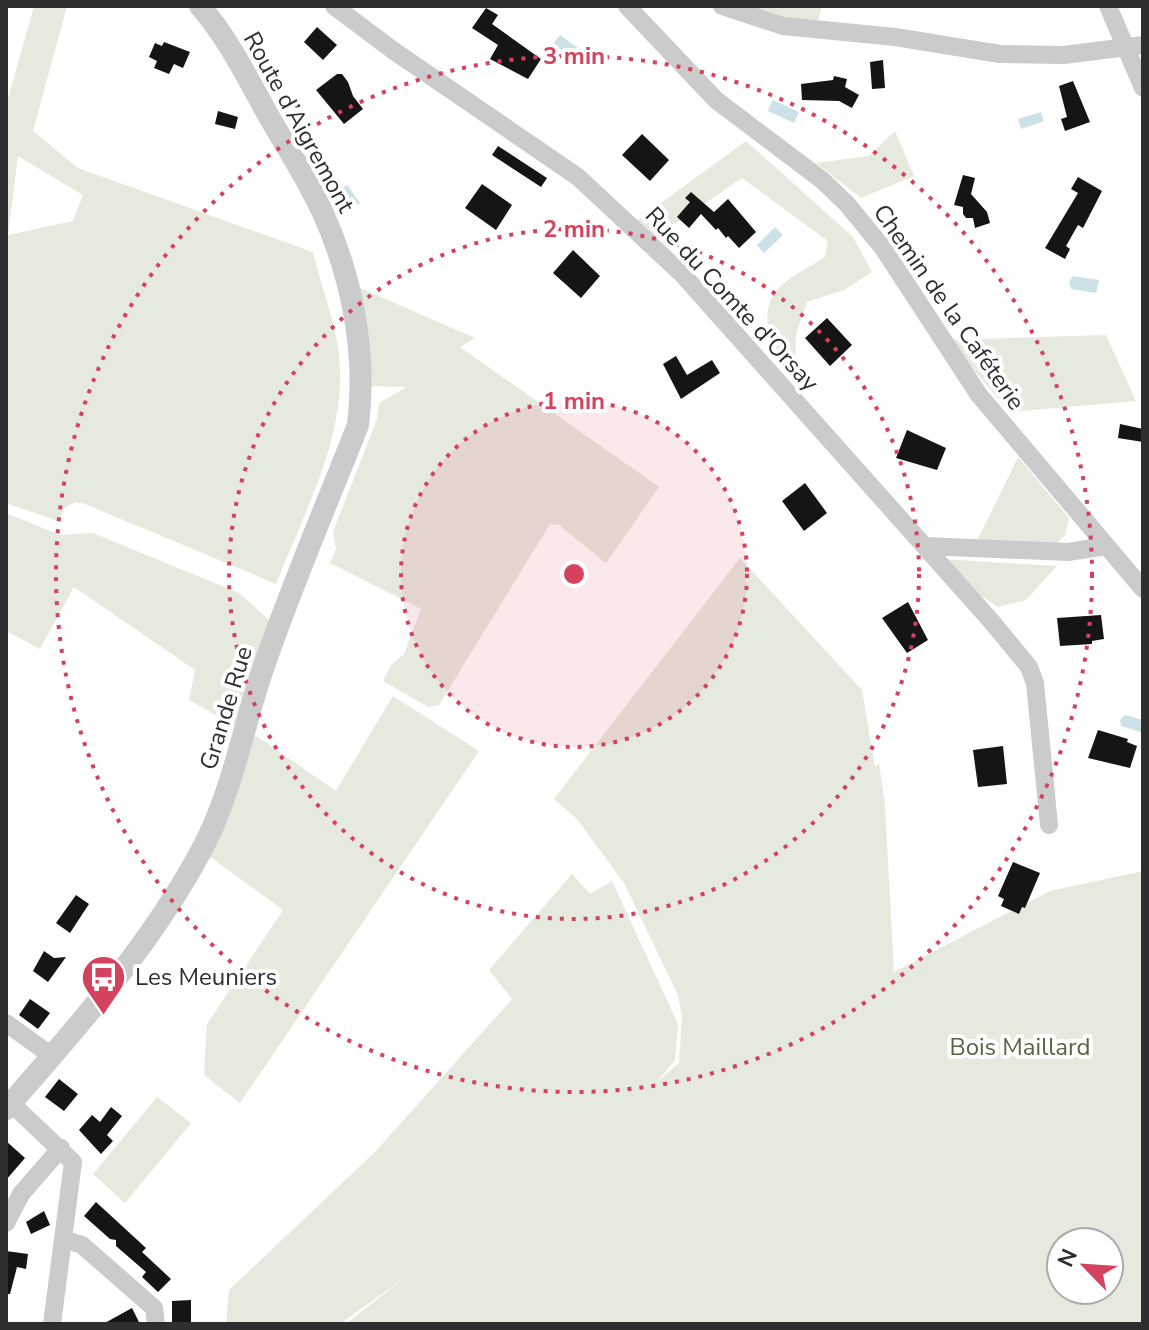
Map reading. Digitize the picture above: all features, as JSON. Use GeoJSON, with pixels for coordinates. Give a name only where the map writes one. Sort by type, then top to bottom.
{"type":"FeatureCollection","features":[{"type":"Feature","properties":{"kind":"street","name":"Route d’Aigremont"},"geometry":{"type":"LineString","coordinates":[[200,6],[233,55],[322,210],[344,268]]}},
{"type":"Feature","properties":{"kind":"street","name":"Rue du Comte d'Orsay"},"geometry":{"type":"LineString","coordinates":[[334,6],[578,177],[602,198],[683,275],[926,546],[1029,667],[1035,683],[1049,825]]}},
{"type":"Feature","properties":{"kind":"street","name":"Chemin de la Caféterie"},"geometry":{"type":"LineString","coordinates":[[627,6],[716,100],[813,172],[847,204],[883,248],[979,395],[1143,589]]}},
{"type":"Feature","properties":{"kind":"street"},"geometry":{"type":"LineString","coordinates":[[722,6],[783,26],[895,37],[1000,54],[1064,55],[1134,46]]}},
{"type":"Feature","properties":{"kind":"street"},"geometry":{"type":"LineString","coordinates":[[1108,6],[1134,46],[1143,88]]}},
{"type":"Feature","properties":{"kind":"street","name":"Grande Rue"},"geometry":{"type":"LineString","coordinates":[[8,1106],[102,999],[149,936],[201,852],[230,786],[263,668],[358,425],[362,393],[359,344],[344,268]]}},
{"type":"Feature","properties":{"kind":"street"},"geometry":{"type":"LineString","coordinates":[[926,546],[1068,552],[1106,546]]}},
{"type":"Feature","properties":{"kind":"street"},"geometry":{"type":"LineString","coordinates":[[6,1023],[52,1056]]}},
{"type":"Feature","properties":{"kind":"street"},"geometry":{"type":"LineString","coordinates":[[8,1106],[67,1155]]}},
{"type":"Feature","properties":{"kind":"street"},"geometry":{"type":"LineString","coordinates":[[6,1223],[21,1194],[67,1155]]}},
{"type":"Feature","properties":{"kind":"street"},"geometry":{"type":"LineString","coordinates":[[52,1324],[63,1239],[67,1155]]}},
{"type":"Feature","properties":{"kind":"street"},"geometry":{"type":"LineString","coordinates":[[63,1239],[82,1245],[143,1297],[154,1308],[156,1324]]}},
{"type":"Feature","properties":{"kind":"green space"},"geometry":{"type":"Polygon","coordinates":[[[34,6],[67,6],[33,131],[78,168],[313,252],[337,342],[339,400],[318,481],[276,584],[85,504],[75,502],[65,508],[58,521],[6,503],[6,106],[34,6]],[[18,156],[8,235],[73,221],[83,195],[18,156]]]}},
{"type":"Feature","properties":{"kind":"green space"},"geometry":{"type":"Polygon","coordinates":[[[736,6],[822,6],[816,31],[736,6]]]}},
{"type":"Feature","properties":{"kind":"green space"},"geometry":{"type":"Polygon","coordinates":[[[895,131],[914,176],[861,198],[816,163],[869,156],[895,131]]]}},
{"type":"Feature","properties":{"kind":"green space"},"geometry":{"type":"Polygon","coordinates":[[[746,141],[853,237],[872,272],[844,290],[807,302],[796,334],[795,383],[770,334],[768,309],[782,285],[825,257],[828,241],[742,178],[650,241],[635,222],[746,141]]]}},
{"type":"Feature","properties":{"kind":"green space"},"geometry":{"type":"Polygon","coordinates":[[[351,284],[475,338],[460,347],[659,487],[606,563],[559,525],[550,524],[439,705],[428,707],[383,681],[391,665],[404,654],[421,609],[330,563],[336,549],[333,532],[377,419],[379,403],[407,387],[364,386],[351,284]]]}},
{"type":"Feature","properties":{"kind":"green space"},"geometry":{"type":"Polygon","coordinates":[[[1106,335],[1136,401],[1009,412],[949,340],[1106,335]]]}},
{"type":"Feature","properties":{"kind":"green space"},"geometry":{"type":"Polygon","coordinates":[[[1018,457],[1069,518],[1065,535],[1054,546],[978,539],[1018,457]]]}},
{"type":"Feature","properties":{"kind":"green space"},"geometry":{"type":"Polygon","coordinates":[[[6,513],[60,535],[93,533],[239,593],[269,620],[237,727],[189,700],[195,670],[74,587],[40,649],[6,631],[6,513]]]}},
{"type":"Feature","properties":{"kind":"green space","name":"Bois Maillard"},"geometry":{"type":"Polygon","coordinates":[[[740,558],[862,690],[885,805],[894,972],[1050,891],[1143,871],[1143,1324],[346,1324],[404,1278],[340,1324],[226,1324],[229,1290],[375,1152],[512,999],[489,970],[572,874],[590,894],[612,881],[678,1024],[675,1060],[656,1083],[679,1063],[682,1017],[678,995],[624,883],[577,819],[554,799],[740,558]]]}},
{"type":"Feature","properties":{"kind":"green space"},"geometry":{"type":"Polygon","coordinates":[[[941,559],[1057,566],[1026,600],[998,607],[967,587],[941,559]]]}},
{"type":"Feature","properties":{"kind":"green space"},"geometry":{"type":"Polygon","coordinates":[[[393,696],[479,751],[240,1103],[204,1075],[207,1024],[283,910],[209,856],[255,735],[336,791],[393,696]]]}},
{"type":"Feature","properties":{"kind":"green space"},"geometry":{"type":"Polygon","coordinates":[[[157,1097],[191,1123],[125,1203],[93,1174],[157,1097]]]}},
{"type":"Feature","properties":{"kind":"water"},"geometry":{"type":"Polygon","coordinates":[[[560,35],[578,48],[572,57],[553,44],[560,35]]]}},
{"type":"Feature","properties":{"kind":"water"},"geometry":{"type":"Polygon","coordinates":[[[773,100],[799,112],[794,123],[768,111],[773,100]]]}},
{"type":"Feature","properties":{"kind":"water"},"geometry":{"type":"Polygon","coordinates":[[[1041,112],[1044,121],[1021,129],[1018,119],[1041,112]]]}},
{"type":"Feature","properties":{"kind":"water"},"geometry":{"type":"Polygon","coordinates":[[[347,185],[360,203],[350,209],[337,192],[347,185]]]}},
{"type":"Feature","properties":{"kind":"water"},"geometry":{"type":"Polygon","coordinates":[[[775,227],[783,235],[764,253],[757,245],[775,227]]]}},
{"type":"Feature","properties":{"kind":"water"},"geometry":{"type":"Polygon","coordinates":[[[1073,276],[1099,280],[1096,293],[1071,289],[1069,282],[1073,276]]]}},
{"type":"Feature","properties":{"kind":"water"},"geometry":{"type":"Polygon","coordinates":[[[1125,715],[1143,720],[1143,733],[1121,726],[1120,720],[1125,715]]]}},
{"type":"Feature","properties":{"kind":"building"},"geometry":{"type":"Polygon","coordinates":[[[486,8],[498,15],[492,24],[541,59],[528,79],[490,59],[498,45],[472,28],[486,8]]]}},
{"type":"Feature","properties":{"kind":"building"},"geometry":{"type":"Polygon","coordinates":[[[317,27],[337,45],[323,60],[304,42],[317,27]]]}},
{"type":"Feature","properties":{"kind":"building"},"geometry":{"type":"Polygon","coordinates":[[[164,42],[190,52],[183,68],[174,64],[169,74],[154,68],[157,61],[149,57],[155,43],[162,46],[164,42]]]}},
{"type":"Feature","properties":{"kind":"building"},"geometry":{"type":"Polygon","coordinates":[[[883,60],[885,88],[872,89],[870,62],[883,60]]]}},
{"type":"Feature","properties":{"kind":"building"},"geometry":{"type":"Polygon","coordinates":[[[337,74],[342,74],[348,82],[353,96],[363,109],[344,124],[316,90],[337,74]]]}},
{"type":"Feature","properties":{"kind":"building"},"geometry":{"type":"Polygon","coordinates":[[[834,76],[847,79],[845,87],[859,95],[852,108],[839,101],[802,100],[801,84],[833,80],[834,76]]]}},
{"type":"Feature","properties":{"kind":"building"},"geometry":{"type":"Polygon","coordinates":[[[1073,81],[1090,122],[1065,131],[1061,119],[1067,117],[1059,86],[1073,81]]]}},
{"type":"Feature","properties":{"kind":"building"},"geometry":{"type":"Polygon","coordinates":[[[218,111],[238,117],[235,129],[215,124],[218,111]]]}},
{"type":"Feature","properties":{"kind":"building"},"geometry":{"type":"Polygon","coordinates":[[[642,134],[669,160],[650,181],[622,155],[642,134]]]}},
{"type":"Feature","properties":{"kind":"building"},"geometry":{"type":"Polygon","coordinates":[[[498,146],[547,178],[541,187],[492,155],[498,146]]]}},
{"type":"Feature","properties":{"kind":"building"},"geometry":{"type":"Polygon","coordinates":[[[963,175],[975,178],[971,194],[987,212],[990,223],[975,228],[973,218],[966,218],[963,214],[963,207],[954,205],[963,175]]]}},
{"type":"Feature","properties":{"kind":"building"},"geometry":{"type":"Polygon","coordinates":[[[1078,177],[1102,191],[1083,228],[1078,225],[1066,246],[1070,249],[1065,259],[1045,248],[1078,193],[1071,189],[1078,177]]]}},
{"type":"Feature","properties":{"kind":"building"},"geometry":{"type":"Polygon","coordinates":[[[482,184],[512,205],[496,230],[465,208],[482,184]]]}},
{"type":"Feature","properties":{"kind":"building"},"geometry":{"type":"Polygon","coordinates":[[[691,192],[714,212],[728,199],[756,232],[739,248],[701,214],[689,228],[677,217],[690,202],[685,198],[691,192]]]}},
{"type":"Feature","properties":{"kind":"building"},"geometry":{"type":"Polygon","coordinates":[[[573,250],[600,276],[581,298],[553,273],[573,250]]]}},
{"type":"Feature","properties":{"kind":"building"},"geometry":{"type":"Polygon","coordinates":[[[827,318],[852,345],[830,366],[805,338],[827,318]]]}},
{"type":"Feature","properties":{"kind":"building"},"geometry":{"type":"Polygon","coordinates":[[[676,356],[687,375],[712,360],[720,373],[681,399],[663,364],[676,356]]]}},
{"type":"Feature","properties":{"kind":"building"},"geometry":{"type":"Polygon","coordinates":[[[1120,424],[1143,429],[1143,442],[1118,438],[1120,424]]]}},
{"type":"Feature","properties":{"kind":"building"},"geometry":{"type":"Polygon","coordinates":[[[907,430],[946,448],[937,470],[896,458],[907,430]]]}},
{"type":"Feature","properties":{"kind":"building"},"geometry":{"type":"Polygon","coordinates":[[[805,483],[827,513],[804,531],[782,501],[805,483]]]}},
{"type":"Feature","properties":{"kind":"building"},"geometry":{"type":"Polygon","coordinates":[[[908,602],[928,640],[907,653],[882,618],[908,602]]]}},
{"type":"Feature","properties":{"kind":"building"},"geometry":{"type":"Polygon","coordinates":[[[1101,615],[1104,639],[1092,641],[1092,644],[1060,646],[1057,618],[1101,615]]]}},
{"type":"Feature","properties":{"kind":"building"},"geometry":{"type":"Polygon","coordinates":[[[1098,730],[1128,739],[1127,742],[1137,746],[1130,768],[1088,758],[1098,730]]]}},
{"type":"Feature","properties":{"kind":"building"},"geometry":{"type":"Polygon","coordinates":[[[1003,746],[1007,784],[978,787],[973,750],[1003,746]]]}},
{"type":"Feature","properties":{"kind":"building"},"geometry":{"type":"Polygon","coordinates":[[[1013,862],[1040,873],[1025,908],[1022,907],[1019,914],[1001,906],[1004,899],[998,896],[1013,862]]]}},
{"type":"Feature","properties":{"kind":"building"},"geometry":{"type":"Polygon","coordinates":[[[76,895],[89,904],[70,933],[56,923],[76,895]]]}},
{"type":"Feature","properties":{"kind":"building"},"geometry":{"type":"Polygon","coordinates":[[[44,951],[54,958],[66,957],[48,982],[33,971],[44,951]]]}},
{"type":"Feature","properties":{"kind":"building"},"geometry":{"type":"Polygon","coordinates":[[[30,999],[50,1013],[38,1029],[19,1015],[30,999]]]}},
{"type":"Feature","properties":{"kind":"building"},"geometry":{"type":"Polygon","coordinates":[[[59,1079],[78,1094],[64,1111],[45,1097],[59,1079]]]}},
{"type":"Feature","properties":{"kind":"building"},"geometry":{"type":"Polygon","coordinates":[[[111,1107],[122,1116],[107,1135],[113,1141],[101,1154],[79,1130],[92,1115],[100,1122],[111,1107]]]}},
{"type":"Feature","properties":{"kind":"building"},"geometry":{"type":"Polygon","coordinates":[[[6,1141],[25,1158],[6,1180],[6,1141]]]}},
{"type":"Feature","properties":{"kind":"building"},"geometry":{"type":"Polygon","coordinates":[[[96,1202],[146,1248],[142,1252],[171,1279],[158,1292],[142,1277],[146,1272],[116,1246],[116,1240],[110,1239],[84,1216],[96,1202]]]}},
{"type":"Feature","properties":{"kind":"building"},"geometry":{"type":"Polygon","coordinates":[[[44,1211],[50,1225],[31,1234],[26,1222],[44,1211]]]}},
{"type":"Feature","properties":{"kind":"building"},"geometry":{"type":"Polygon","coordinates":[[[6,1251],[28,1254],[26,1269],[17,1267],[10,1294],[6,1294],[6,1251]]]}},
{"type":"Feature","properties":{"kind":"building"},"geometry":{"type":"Polygon","coordinates":[[[191,1300],[191,1324],[172,1324],[172,1301],[191,1300]]]}},
{"type":"Feature","properties":{"kind":"building"},"geometry":{"type":"Polygon","coordinates":[[[132,1308],[140,1324],[103,1324],[132,1308]]]}},
{"type":"Feature","properties":{"kind":"place","name":"Les Meuniers"},"geometry":{"type":"Point","coordinates":[104,1016]}}]}
